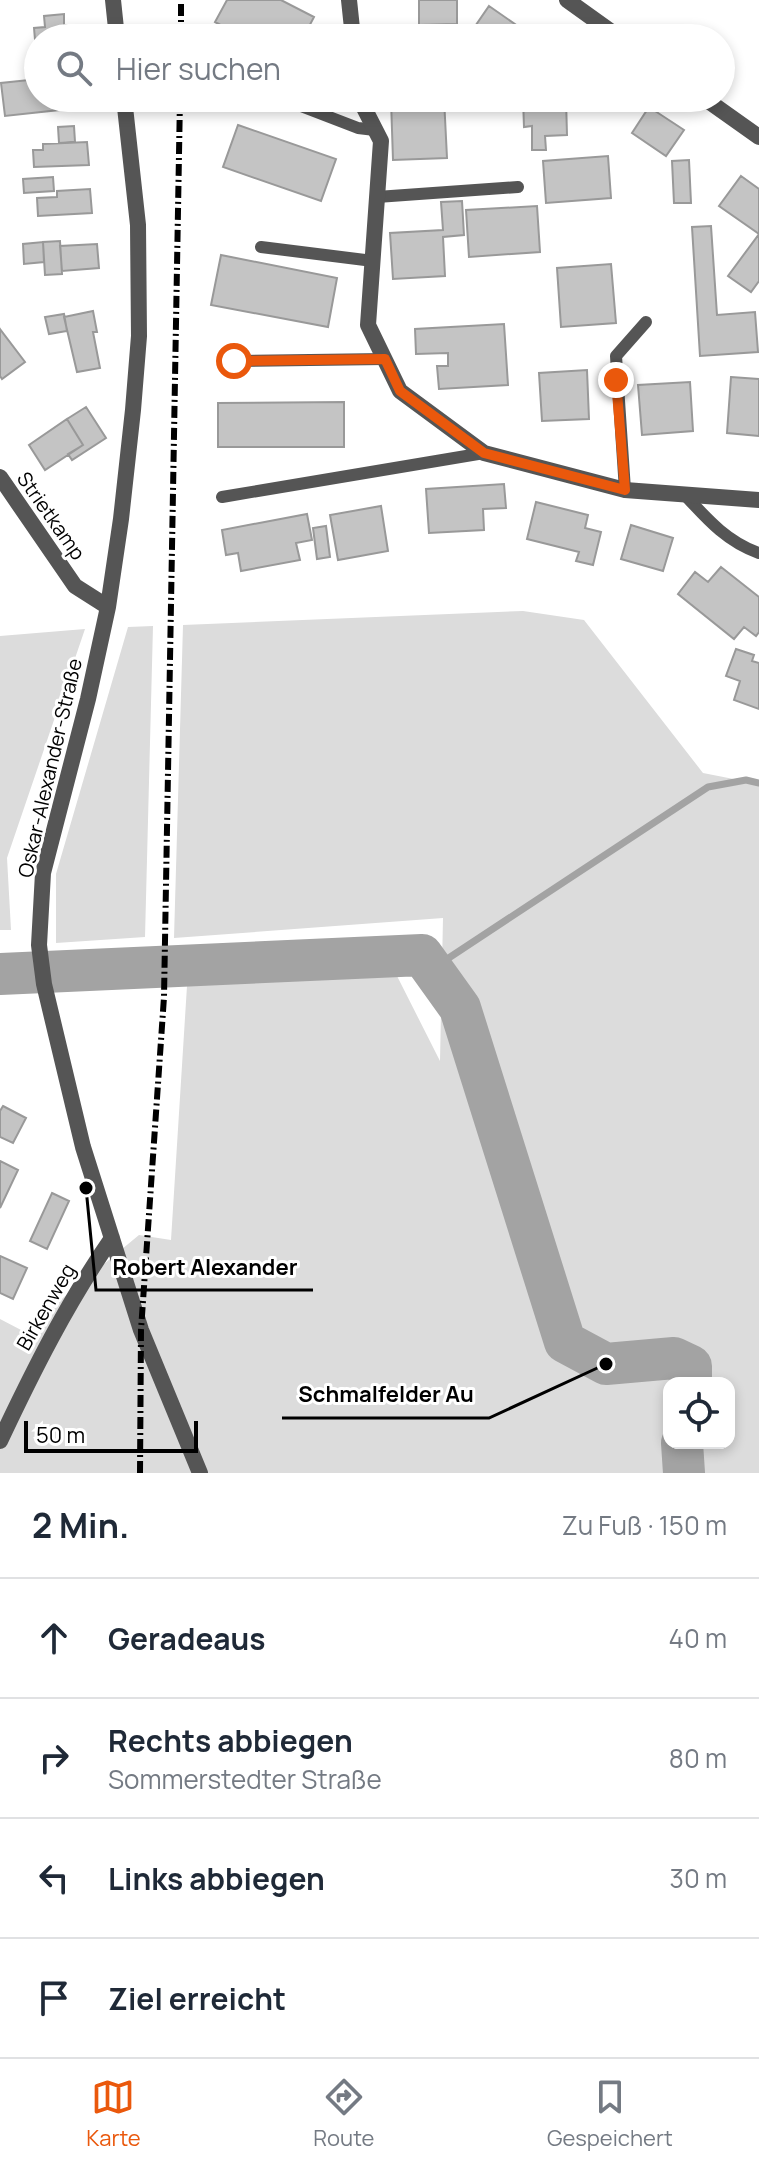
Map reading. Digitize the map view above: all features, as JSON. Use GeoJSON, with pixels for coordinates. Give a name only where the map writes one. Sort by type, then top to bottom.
{"type":"FeatureCollection","features":[{"type":"Feature","properties":{"kind":"street"},"geometry":{"type":"LineString","coordinates":[[113,0],[116,24]]}},
{"type":"Feature","properties":{"kind":"street"},"geometry":{"type":"LineString","coordinates":[[349,0],[352,24]]}},
{"type":"Feature","properties":{"kind":"street"},"geometry":{"type":"LineString","coordinates":[[567,0],[600,24]]}},
{"type":"Feature","properties":{"kind":"street","name":"Oskar-Alexander-Straße"},"geometry":{"type":"LineString","coordinates":[[126,112],[138,225],[139,336],[121,519],[108,607],[88,699],[43,873],[39,945],[44,984],[83,1147],[141,1330],[200,1473]]}},
{"type":"Feature","properties":{"kind":"street"},"geometry":{"type":"LineString","coordinates":[[366,112],[381,141],[368,325],[400,391],[484,453],[625,490],[759,500]]}},
{"type":"Feature","properties":{"kind":"street"},"geometry":{"type":"LineString","coordinates":[[724,112],[759,137]]}},
{"type":"Feature","properties":{"kind":"street","name":"Strietkamp"},"geometry":{"type":"LineString","coordinates":[[0,477],[75,586],[108,607]]}},
{"type":"Feature","properties":{"kind":"street","name":"Birkenweg"},"geometry":{"type":"LineString","coordinates":[[0,1441],[38,1360],[81,1283],[112,1238]]}},
{"type":"Feature","properties":{"kind":"lane"},"geometry":{"type":"LineString","coordinates":[[316,112],[358,128],[375,130]]}},
{"type":"Feature","properties":{"kind":"lane"},"geometry":{"type":"LineString","coordinates":[[377,197],[518,187]]}},
{"type":"Feature","properties":{"kind":"lane"},"geometry":{"type":"LineString","coordinates":[[261,247],[373,261]]}},
{"type":"Feature","properties":{"kind":"lane"},"geometry":{"type":"LineString","coordinates":[[625,490],[616,356],[646,322]]}},
{"type":"Feature","properties":{"kind":"lane"},"geometry":{"type":"LineString","coordinates":[[234,361],[385,359]]}},
{"type":"Feature","properties":{"kind":"lane"},"geometry":{"type":"LineString","coordinates":[[222,497],[484,453]]}},
{"type":"Feature","properties":{"kind":"lane"},"geometry":{"type":"LineString","coordinates":[[684,494],[720,532],[741,547],[759,553]]}},
{"type":"Feature","properties":{"kind":"shaded area"},"geometry":{"type":"Polygon","coordinates":[[[523,611],[584,620],[703,773],[759,784],[759,1473],[0,1473],[0,1319],[23,1331],[139,1235],[171,1240],[187,986],[396,974],[440,1061],[443,918],[174,938],[183,625],[523,611]]]}},
{"type":"Feature","properties":{"kind":"shaded area"},"geometry":{"type":"Polygon","coordinates":[[[153,626],[145,937],[56,943],[56,874],[128,627],[153,626]]]}},
{"type":"Feature","properties":{"kind":"shaded area"},"geometry":{"type":"Polygon","coordinates":[[[85,629],[7,858],[11,930],[0,930],[0,636],[85,629]]]}},
{"type":"Feature","properties":{"kind":"building"},"geometry":{"type":"Polygon","coordinates":[[[227,0],[281,0],[314,17],[310,24],[215,22],[227,0]]]}},
{"type":"Feature","properties":{"kind":"building"},"geometry":{"type":"Polygon","coordinates":[[[419,0],[457,0],[457,24],[419,24],[419,0]]]}},
{"type":"Feature","properties":{"kind":"building"},"geometry":{"type":"Polygon","coordinates":[[[489,6],[515,24],[477,24],[489,6]]]}},
{"type":"Feature","properties":{"kind":"building"},"geometry":{"type":"Polygon","coordinates":[[[64,14],[64,24],[45,24],[44,16],[64,14]]]}},
{"type":"Feature","properties":{"kind":"building"},"geometry":{"type":"Polygon","coordinates":[[[24,81],[24,112],[41,112],[5,116],[1,83],[24,81]]]}},
{"type":"Feature","properties":{"kind":"building"},"geometry":{"type":"Polygon","coordinates":[[[391,112],[445,112],[447,158],[393,160],[391,112]]]}},
{"type":"Feature","properties":{"kind":"building"},"geometry":{"type":"Polygon","coordinates":[[[523,112],[566,112],[567,135],[545,136],[546,150],[532,150],[532,126],[524,127],[523,112]]]}},
{"type":"Feature","properties":{"kind":"building"},"geometry":{"type":"Polygon","coordinates":[[[646,112],[657,112],[684,130],[666,156],[632,133],[646,112]]]}},
{"type":"Feature","properties":{"kind":"building"},"geometry":{"type":"Polygon","coordinates":[[[238,125],[336,159],[321,201],[223,167],[238,125]]]}},
{"type":"Feature","properties":{"kind":"building"},"geometry":{"type":"Polygon","coordinates":[[[74,126],[75,142],[59,143],[58,127],[74,126]]]}},
{"type":"Feature","properties":{"kind":"building"},"geometry":{"type":"Polygon","coordinates":[[[87,142],[89,165],[34,167],[33,150],[43,150],[43,144],[87,142]]]}},
{"type":"Feature","properties":{"kind":"building"},"geometry":{"type":"Polygon","coordinates":[[[608,156],[611,198],[546,203],[543,161],[608,156]]]}},
{"type":"Feature","properties":{"kind":"building"},"geometry":{"type":"Polygon","coordinates":[[[689,160],[691,203],[674,203],[672,161],[689,160]]]}},
{"type":"Feature","properties":{"kind":"building"},"geometry":{"type":"Polygon","coordinates":[[[741,176],[759,189],[759,234],[719,206],[741,176]]]}},
{"type":"Feature","properties":{"kind":"building"},"geometry":{"type":"Polygon","coordinates":[[[53,177],[54,191],[24,193],[23,179],[53,177]]]}},
{"type":"Feature","properties":{"kind":"building"},"geometry":{"type":"Polygon","coordinates":[[[90,189],[92,213],[38,216],[37,198],[57,197],[57,191],[90,189]]]}},
{"type":"Feature","properties":{"kind":"building"},"geometry":{"type":"Polygon","coordinates":[[[462,201],[464,235],[443,237],[445,276],[393,279],[390,233],[443,230],[441,202],[462,201]]]}},
{"type":"Feature","properties":{"kind":"building"},"geometry":{"type":"Polygon","coordinates":[[[537,206],[540,252],[469,257],[466,210],[537,206]]]}},
{"type":"Feature","properties":{"kind":"building"},"geometry":{"type":"Polygon","coordinates":[[[711,226],[717,315],[755,312],[758,352],[700,356],[692,227],[711,226]]]}},
{"type":"Feature","properties":{"kind":"building"},"geometry":{"type":"Polygon","coordinates":[[[759,234],[759,281],[751,292],[728,276],[759,234]]]}},
{"type":"Feature","properties":{"kind":"building"},"geometry":{"type":"Polygon","coordinates":[[[60,241],[62,274],[45,275],[43,242],[60,241]]]}},
{"type":"Feature","properties":{"kind":"building"},"geometry":{"type":"Polygon","coordinates":[[[43,242],[44,262],[24,264],[23,244],[43,242]]]}},
{"type":"Feature","properties":{"kind":"building"},"geometry":{"type":"Polygon","coordinates":[[[97,244],[99,268],[62,271],[60,246],[97,244]]]}},
{"type":"Feature","properties":{"kind":"building"},"geometry":{"type":"Polygon","coordinates":[[[221,255],[337,278],[328,327],[211,305],[221,255]]]}},
{"type":"Feature","properties":{"kind":"building"},"geometry":{"type":"Polygon","coordinates":[[[611,264],[616,323],[561,327],[557,268],[611,264]]]}},
{"type":"Feature","properties":{"kind":"building"},"geometry":{"type":"Polygon","coordinates":[[[93,311],[97,332],[93,332],[100,368],[77,372],[64,317],[93,311]]]}},
{"type":"Feature","properties":{"kind":"building"},"geometry":{"type":"Polygon","coordinates":[[[64,314],[67,331],[49,334],[45,317],[64,314]]]}},
{"type":"Feature","properties":{"kind":"building"},"geometry":{"type":"Polygon","coordinates":[[[504,324],[508,385],[439,389],[437,366],[448,366],[448,353],[416,354],[415,329],[504,324]]]}},
{"type":"Feature","properties":{"kind":"building"},"geometry":{"type":"Polygon","coordinates":[[[0,329],[25,362],[2,379],[0,376],[0,329]]]}},
{"type":"Feature","properties":{"kind":"building"},"geometry":{"type":"Polygon","coordinates":[[[587,370],[589,419],[542,421],[539,373],[587,370]]]}},
{"type":"Feature","properties":{"kind":"building"},"geometry":{"type":"Polygon","coordinates":[[[731,377],[759,379],[759,436],[727,433],[731,377]]]}},
{"type":"Feature","properties":{"kind":"building"},"geometry":{"type":"Polygon","coordinates":[[[690,382],[693,431],[642,435],[638,385],[690,382]]]}},
{"type":"Feature","properties":{"kind":"building"},"geometry":{"type":"Polygon","coordinates":[[[344,402],[344,447],[218,447],[218,403],[344,402]]]}},
{"type":"Feature","properties":{"kind":"building"},"geometry":{"type":"Polygon","coordinates":[[[86,407],[106,438],[72,460],[68,454],[83,445],[67,419],[86,407]]]}},
{"type":"Feature","properties":{"kind":"building"},"geometry":{"type":"Polygon","coordinates":[[[67,419],[83,445],[45,470],[29,445],[67,419]]]}},
{"type":"Feature","properties":{"kind":"building"},"geometry":{"type":"Polygon","coordinates":[[[504,484],[506,508],[483,509],[484,530],[429,533],[426,489],[504,484]]]}},
{"type":"Feature","properties":{"kind":"building"},"geometry":{"type":"Polygon","coordinates":[[[536,502],[588,515],[585,528],[601,532],[593,565],[576,561],[579,552],[527,539],[536,502]]]}},
{"type":"Feature","properties":{"kind":"building"},"geometry":{"type":"Polygon","coordinates":[[[381,506],[388,551],[338,560],[330,515],[381,506]]]}},
{"type":"Feature","properties":{"kind":"building"},"geometry":{"type":"Polygon","coordinates":[[[307,514],[312,540],[296,543],[300,560],[241,571],[238,553],[226,555],[222,530],[307,514]]]}},
{"type":"Feature","properties":{"kind":"building"},"geometry":{"type":"Polygon","coordinates":[[[631,525],[673,538],[663,571],[621,559],[631,525]]]}},
{"type":"Feature","properties":{"kind":"building"},"geometry":{"type":"Polygon","coordinates":[[[326,526],[330,557],[317,559],[313,528],[326,526]]]}},
{"type":"Feature","properties":{"kind":"building"},"geometry":{"type":"Polygon","coordinates":[[[721,567],[759,597],[759,632],[756,636],[744,627],[734,639],[678,594],[695,572],[708,582],[721,567]]]}},
{"type":"Feature","properties":{"kind":"building"},"geometry":{"type":"Polygon","coordinates":[[[736,649],[754,655],[752,661],[759,663],[759,709],[734,700],[740,681],[726,676],[736,649]]]}},
{"type":"Feature","properties":{"kind":"building"},"geometry":{"type":"Polygon","coordinates":[[[3,1106],[26,1118],[13,1143],[0,1137],[0,1111],[3,1106]]]}},
{"type":"Feature","properties":{"kind":"building"},"geometry":{"type":"Polygon","coordinates":[[[0,1161],[18,1170],[0,1208],[0,1161]]]}},
{"type":"Feature","properties":{"kind":"building"},"geometry":{"type":"Polygon","coordinates":[[[52,1193],[69,1201],[47,1249],[30,1241],[52,1193]]]}},
{"type":"Feature","properties":{"kind":"building"},"geometry":{"type":"Polygon","coordinates":[[[0,1256],[27,1268],[13,1299],[0,1293],[0,1256]]]}},
{"type":"Feature","properties":{"kind":"waterway"},"geometry":{"type":"LineString","coordinates":[[432,969],[708,787],[746,780],[759,783]]}},
{"type":"Feature","properties":{"kind":"waterway"},"geometry":{"type":"LineString","coordinates":[[0,974],[422,955],[460,1008],[565,1342],[606,1364],[674,1358],[691,1366],[691,1377]]}},
{"type":"Feature","properties":{"kind":"waterway"},"geometry":{"type":"LineString","coordinates":[[682,1449],[684,1473]]}},
{"type":"Feature","properties":{"kind":"railway"},"geometry":{"type":"LineString","coordinates":[[181,0],[181,24]]}},
{"type":"Feature","properties":{"kind":"railway"},"geometry":{"type":"LineString","coordinates":[[140,1473],[141,1330],[164,997],[180,112]]}},
{"type":"Feature","properties":{"kind":"place","name":"Robert Alexander"},"geometry":{"type":"Point","coordinates":[86,1188]}},
{"type":"Feature","properties":{"kind":"place","name":"Schmalfelder Au"},"geometry":{"type":"Point","coordinates":[606,1364]}},
{"type":"Feature","properties":{"kind":"route"},"geometry":{"type":"LineString","coordinates":[[234,361],[385,359],[400,391],[484,453],[625,490],[616,380]]}}]}
